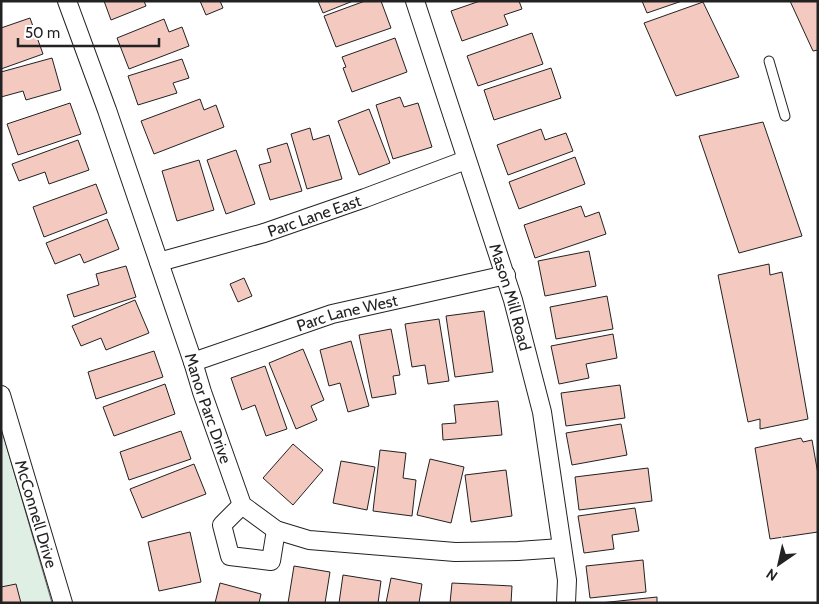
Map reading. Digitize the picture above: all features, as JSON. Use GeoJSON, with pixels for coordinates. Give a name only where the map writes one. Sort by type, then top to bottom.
{"type":"FeatureCollection","features":[{"type":"Feature","properties":{"kind":"street","name":"Manor Parc Drive"},"geometry":{"type":"LineString","coordinates":[[67,1],[104,102],[242,505]]}},
{"type":"Feature","properties":{"kind":"street","name":"Mason Mill Road"},"geometry":{"type":"LineString","coordinates":[[415,1],[466,160],[506,275],[542,412],[567,580],[566,603]]}},
{"type":"Feature","properties":{"kind":"street","name":"Parc Lane East"},"geometry":{"type":"LineString","coordinates":[[159,262],[264,233],[466,160]]}},
{"type":"Feature","properties":{"kind":"street","name":"Parc Lane West"},"geometry":{"type":"LineString","coordinates":[[193,362],[332,314],[506,275]]}},
{"type":"Feature","properties":{"kind":"street","name":"McConnell Drive"},"geometry":{"type":"LineString","coordinates":[[1,395],[63,603]]}},
{"type":"Feature","properties":{"kind":"street"},"geometry":{"type":"LineString","coordinates":[[276,530],[271,561],[230,556],[222,525],[242,505],[276,530],[309,540],[454,552],[561,548]]}},
{"type":"Feature","properties":{"kind":"lane"},"geometry":{"type":"LineString","coordinates":[[769,61],[785,116]]}},
{"type":"Feature","properties":{"kind":"green space"},"geometry":{"type":"Polygon","coordinates":[[[1,427],[52,603],[1,603],[1,427]]]}},
{"type":"Feature","properties":{"kind":"building"},"geometry":{"type":"Polygon","coordinates":[[[104,1],[144,1],[146,6],[111,20],[104,1]]]}},
{"type":"Feature","properties":{"kind":"building"},"geometry":{"type":"Polygon","coordinates":[[[200,1],[220,1],[223,8],[206,15],[200,1]]]}},
{"type":"Feature","properties":{"kind":"building"},"geometry":{"type":"Polygon","coordinates":[[[318,1],[353,1],[323,13],[318,1]]]}},
{"type":"Feature","properties":{"kind":"building"},"geometry":{"type":"Polygon","coordinates":[[[365,1],[381,1],[391,28],[336,47],[324,16],[365,1]]]}},
{"type":"Feature","properties":{"kind":"building"},"geometry":{"type":"Polygon","coordinates":[[[480,1],[519,1],[522,9],[504,15],[508,25],[462,41],[451,11],[480,1]]]}},
{"type":"Feature","properties":{"kind":"building"},"geometry":{"type":"Polygon","coordinates":[[[642,1],[682,1],[647,13],[642,1]]]}},
{"type":"Feature","properties":{"kind":"building"},"geometry":{"type":"Polygon","coordinates":[[[790,1],[818,1],[818,50],[813,51],[790,1]]]}},
{"type":"Feature","properties":{"kind":"building"},"geometry":{"type":"Polygon","coordinates":[[[703,2],[739,77],[676,96],[644,23],[703,2]]]}},
{"type":"Feature","properties":{"kind":"building"},"geometry":{"type":"Polygon","coordinates":[[[30,18],[43,54],[1,69],[1,28],[30,18]]]}},
{"type":"Feature","properties":{"kind":"building"},"geometry":{"type":"Polygon","coordinates":[[[164,19],[169,32],[182,27],[189,46],[129,69],[117,38],[164,19]]]}},
{"type":"Feature","properties":{"kind":"building"},"geometry":{"type":"Polygon","coordinates":[[[532,33],[543,64],[478,86],[467,56],[532,33]]]}},
{"type":"Feature","properties":{"kind":"building"},"geometry":{"type":"Polygon","coordinates":[[[395,38],[407,72],[352,92],[343,68],[346,67],[342,57],[395,38]]]}},
{"type":"Feature","properties":{"kind":"building"},"geometry":{"type":"Polygon","coordinates":[[[52,58],[61,90],[26,100],[23,91],[1,97],[1,72],[52,58]]]}},
{"type":"Feature","properties":{"kind":"building"},"geometry":{"type":"Polygon","coordinates":[[[182,59],[189,78],[173,83],[177,93],[138,105],[128,76],[182,59]]]}},
{"type":"Feature","properties":{"kind":"building"},"geometry":{"type":"Polygon","coordinates":[[[551,68],[561,98],[494,120],[484,90],[551,68]]]}},
{"type":"Feature","properties":{"kind":"building"},"geometry":{"type":"Polygon","coordinates":[[[400,97],[404,107],[418,103],[432,147],[393,159],[376,105],[400,97]]]}},
{"type":"Feature","properties":{"kind":"building"},"geometry":{"type":"Polygon","coordinates":[[[200,99],[204,110],[216,105],[224,127],[154,154],[141,121],[200,99]]]}},
{"type":"Feature","properties":{"kind":"building"},"geometry":{"type":"Polygon","coordinates":[[[70,103],[81,134],[18,155],[7,124],[70,103]]]}},
{"type":"Feature","properties":{"kind":"building"},"geometry":{"type":"Polygon","coordinates":[[[369,109],[390,163],[359,175],[338,121],[369,109]]]}},
{"type":"Feature","properties":{"kind":"building"},"geometry":{"type":"Polygon","coordinates":[[[763,122],[802,236],[739,253],[699,136],[763,122]]]}},
{"type":"Feature","properties":{"kind":"building"},"geometry":{"type":"Polygon","coordinates":[[[310,128],[313,140],[329,135],[342,179],[307,189],[291,134],[310,128]]]}},
{"type":"Feature","properties":{"kind":"building"},"geometry":{"type":"Polygon","coordinates":[[[541,129],[545,140],[566,133],[573,151],[508,175],[497,145],[541,129]]]}},
{"type":"Feature","properties":{"kind":"building"},"geometry":{"type":"Polygon","coordinates":[[[78,140],[89,170],[49,184],[45,172],[19,181],[12,164],[78,140]]]}},
{"type":"Feature","properties":{"kind":"building"},"geometry":{"type":"Polygon","coordinates":[[[287,143],[302,191],[270,200],[259,165],[271,162],[267,149],[287,143]]]}},
{"type":"Feature","properties":{"kind":"building"},"geometry":{"type":"Polygon","coordinates":[[[236,150],[255,204],[226,214],[207,160],[236,150]]]}},
{"type":"Feature","properties":{"kind":"building"},"geometry":{"type":"Polygon","coordinates":[[[575,157],[585,184],[519,209],[509,182],[575,157]]]}},
{"type":"Feature","properties":{"kind":"building"},"geometry":{"type":"Polygon","coordinates":[[[199,160],[214,210],[177,221],[162,171],[199,160]]]}},
{"type":"Feature","properties":{"kind":"building"},"geometry":{"type":"Polygon","coordinates":[[[96,184],[107,213],[44,237],[33,207],[96,184]]]}},
{"type":"Feature","properties":{"kind":"building"},"geometry":{"type":"Polygon","coordinates":[[[581,206],[585,217],[599,212],[606,234],[535,258],[524,225],[581,206]]]}},
{"type":"Feature","properties":{"kind":"building"},"geometry":{"type":"Polygon","coordinates":[[[107,219],[119,249],[84,263],[80,254],[55,264],[46,243],[107,219]]]}},
{"type":"Feature","properties":{"kind":"building"},"geometry":{"type":"Polygon","coordinates":[[[589,251],[596,286],[545,296],[538,261],[589,251]]]}},
{"type":"Feature","properties":{"kind":"building"},"geometry":{"type":"Polygon","coordinates":[[[769,264],[770,275],[782,272],[808,419],[760,429],[760,419],[748,422],[718,275],[769,264]]]}},
{"type":"Feature","properties":{"kind":"building"},"geometry":{"type":"Polygon","coordinates":[[[126,266],[136,297],[74,317],[67,295],[99,285],[96,274],[126,266]]]}},
{"type":"Feature","properties":{"kind":"building"},"geometry":{"type":"Polygon","coordinates":[[[244,278],[252,296],[238,302],[230,284],[244,278]]]}},
{"type":"Feature","properties":{"kind":"building"},"geometry":{"type":"Polygon","coordinates":[[[607,296],[613,329],[556,339],[550,307],[607,296]]]}},
{"type":"Feature","properties":{"kind":"building"},"geometry":{"type":"Polygon","coordinates":[[[135,300],[149,333],[106,350],[101,338],[81,346],[72,326],[135,300]]]}},
{"type":"Feature","properties":{"kind":"building"},"geometry":{"type":"Polygon","coordinates":[[[484,311],[493,372],[455,377],[446,316],[484,311]]]}},
{"type":"Feature","properties":{"kind":"building"},"geometry":{"type":"Polygon","coordinates":[[[439,319],[449,381],[428,384],[425,365],[412,367],[405,324],[439,319]]]}},
{"type":"Feature","properties":{"kind":"building"},"geometry":{"type":"Polygon","coordinates":[[[391,329],[400,375],[393,376],[396,394],[372,398],[359,335],[391,329]]]}},
{"type":"Feature","properties":{"kind":"building"},"geometry":{"type":"Polygon","coordinates":[[[613,334],[617,358],[586,364],[589,378],[559,384],[551,346],[613,334]]]}},
{"type":"Feature","properties":{"kind":"building"},"geometry":{"type":"Polygon","coordinates":[[[351,341],[369,406],[348,412],[340,383],[329,386],[320,350],[351,341]]]}},
{"type":"Feature","properties":{"kind":"building"},"geometry":{"type":"Polygon","coordinates":[[[303,349],[324,400],[311,406],[317,420],[296,429],[269,363],[303,349]]]}},
{"type":"Feature","properties":{"kind":"building"},"geometry":{"type":"Polygon","coordinates":[[[154,351],[163,377],[96,399],[88,372],[154,351]]]}},
{"type":"Feature","properties":{"kind":"building"},"geometry":{"type":"Polygon","coordinates":[[[265,366],[287,429],[266,436],[255,405],[242,410],[231,378],[265,366]]]}},
{"type":"Feature","properties":{"kind":"building"},"geometry":{"type":"Polygon","coordinates":[[[165,384],[175,414],[114,436],[103,407],[165,384]]]}},
{"type":"Feature","properties":{"kind":"building"},"geometry":{"type":"Polygon","coordinates":[[[620,385],[625,418],[566,426],[561,393],[620,385]]]}},
{"type":"Feature","properties":{"kind":"building"},"geometry":{"type":"Polygon","coordinates":[[[498,401],[502,435],[443,440],[442,424],[456,423],[454,405],[498,401]]]}},
{"type":"Feature","properties":{"kind":"building"},"geometry":{"type":"Polygon","coordinates":[[[621,424],[627,455],[572,465],[566,433],[621,424]]]}},
{"type":"Feature","properties":{"kind":"building"},"geometry":{"type":"Polygon","coordinates":[[[181,431],[191,459],[129,480],[120,452],[181,431]]]}},
{"type":"Feature","properties":{"kind":"building"},"geometry":{"type":"Polygon","coordinates":[[[801,438],[803,442],[812,440],[818,474],[818,532],[770,539],[755,448],[801,438]]]}},
{"type":"Feature","properties":{"kind":"building"},"geometry":{"type":"Polygon","coordinates":[[[293,444],[323,470],[293,505],[263,478],[293,444]]]}},
{"type":"Feature","properties":{"kind":"building"},"geometry":{"type":"Polygon","coordinates":[[[380,450],[406,453],[403,478],[416,480],[412,516],[373,511],[380,450]]]}},
{"type":"Feature","properties":{"kind":"building"},"geometry":{"type":"Polygon","coordinates":[[[430,459],[464,467],[451,523],[417,515],[430,459]]]}},
{"type":"Feature","properties":{"kind":"building"},"geometry":{"type":"Polygon","coordinates":[[[341,461],[375,467],[367,510],[333,503],[341,461]]]}},
{"type":"Feature","properties":{"kind":"building"},"geometry":{"type":"Polygon","coordinates":[[[194,464],[206,494],[142,518],[130,489],[194,464]]]}},
{"type":"Feature","properties":{"kind":"building"},"geometry":{"type":"Polygon","coordinates":[[[648,468],[652,501],[579,510],[575,477],[648,468]]]}},
{"type":"Feature","properties":{"kind":"building"},"geometry":{"type":"Polygon","coordinates":[[[506,470],[512,516],[471,522],[465,475],[506,470]]]}},
{"type":"Feature","properties":{"kind":"building"},"geometry":{"type":"Polygon","coordinates":[[[635,508],[639,531],[612,535],[614,549],[584,553],[578,516],[635,508]]]}},
{"type":"Feature","properties":{"kind":"building"},"geometry":{"type":"Polygon","coordinates":[[[190,532],[201,582],[159,591],[148,542],[190,532]]]}},
{"type":"Feature","properties":{"kind":"building"},"geometry":{"type":"Polygon","coordinates":[[[643,560],[646,592],[590,598],[586,566],[643,560]]]}},
{"type":"Feature","properties":{"kind":"building"},"geometry":{"type":"Polygon","coordinates":[[[294,566],[330,572],[325,603],[288,603],[294,566]]]}},
{"type":"Feature","properties":{"kind":"building"},"geometry":{"type":"Polygon","coordinates":[[[343,575],[381,581],[378,603],[339,603],[343,575]]]}},
{"type":"Feature","properties":{"kind":"building"},"geometry":{"type":"Polygon","coordinates":[[[391,578],[422,584],[419,603],[386,603],[391,578]]]}},
{"type":"Feature","properties":{"kind":"building"},"geometry":{"type":"Polygon","coordinates":[[[220,583],[261,594],[259,603],[215,603],[220,583]]]}},
{"type":"Feature","properties":{"kind":"building"},"geometry":{"type":"Polygon","coordinates":[[[452,583],[512,586],[511,603],[450,603],[452,583]]]}},
{"type":"Feature","properties":{"kind":"building"},"geometry":{"type":"Polygon","coordinates":[[[16,584],[21,603],[1,603],[1,587],[16,584]]]}},
{"type":"Feature","properties":{"kind":"building"},"geometry":{"type":"Polygon","coordinates":[[[657,597],[657,603],[600,603],[657,597]]]}}]}
